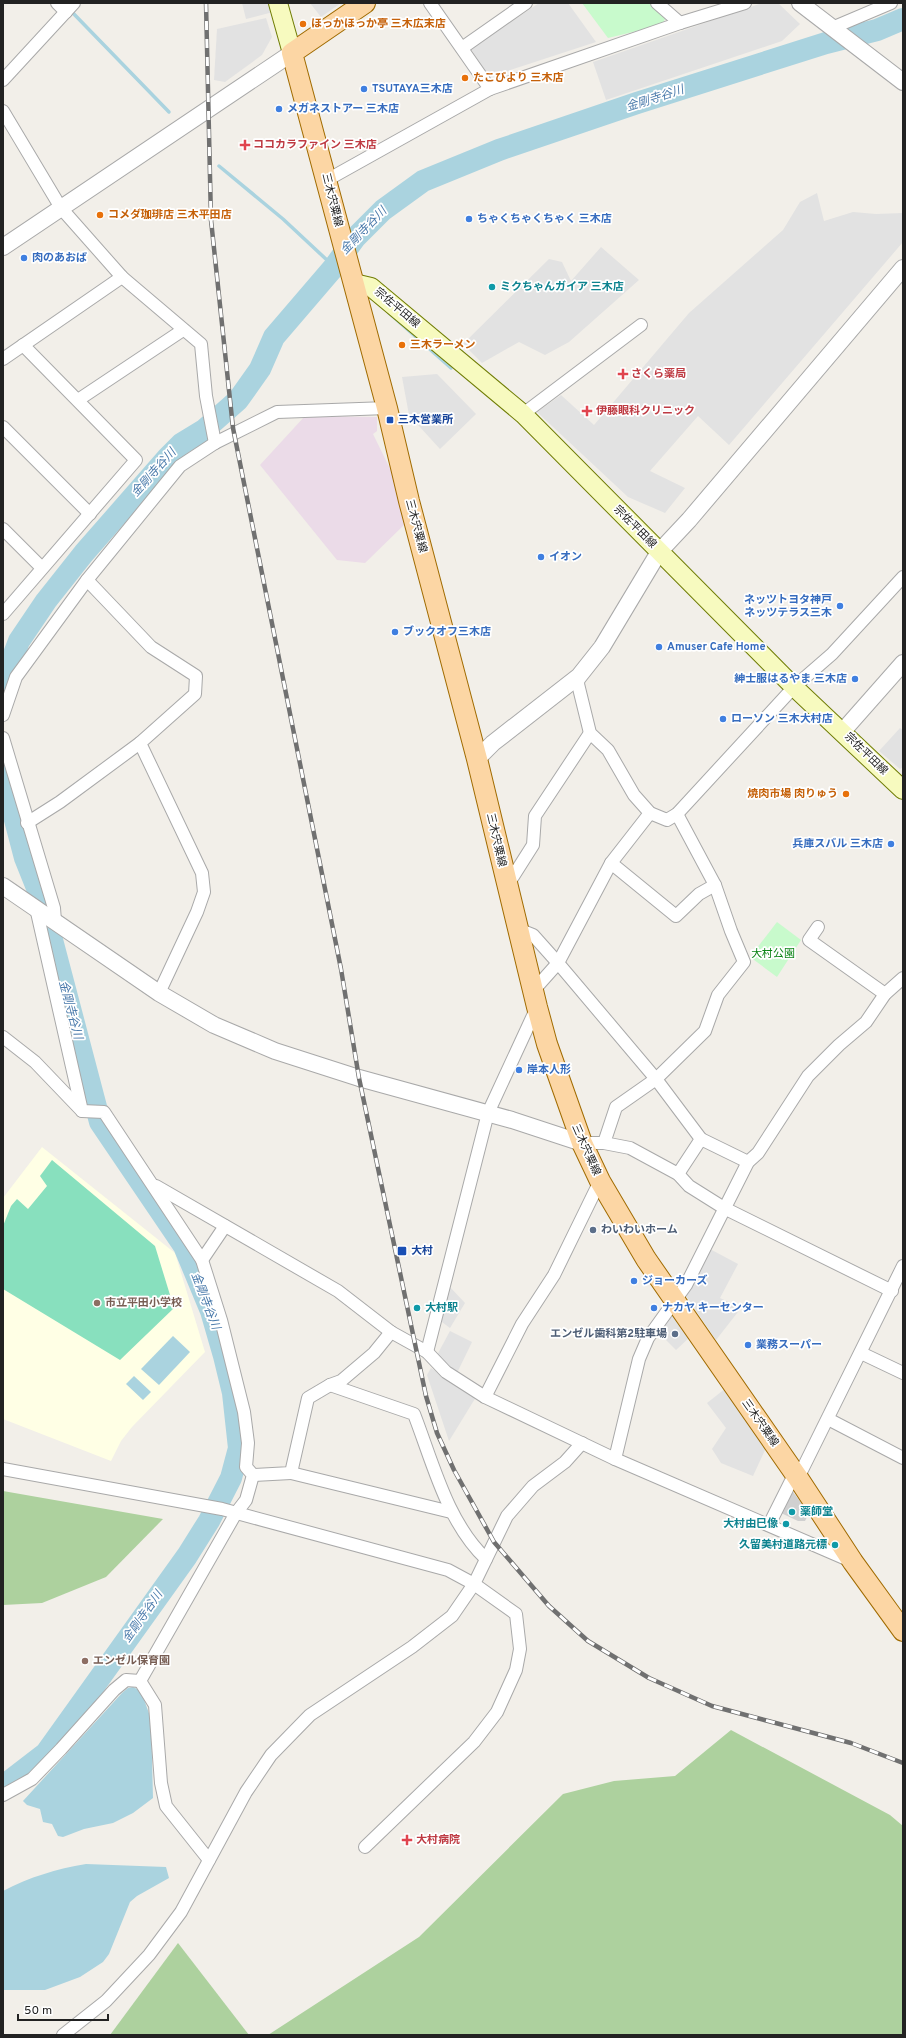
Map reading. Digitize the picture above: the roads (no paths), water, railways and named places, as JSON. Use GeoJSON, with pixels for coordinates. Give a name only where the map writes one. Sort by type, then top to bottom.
{"type":"FeatureCollection","features":[{"type":"Feature","properties":{"kind":"main road"},"geometry":{"type":"LineString","coordinates":[[278,3],[292,53],[365,3]]}},
{"type":"Feature","properties":{"kind":"main road","name":"三木宍粟線"},"geometry":{"type":"LineString","coordinates":[[292,53],[387,408],[409,501],[477,758],[535,999],[549,1051],[582,1143],[600,1181],[646,1259],[796,1476],[853,1562],[903,1632]]}},
{"type":"Feature","properties":{"kind":"main road","name":"宗佐平田線"},"geometry":{"type":"LineString","coordinates":[[353,280],[371,287],[523,414],[794,687],[903,790]]}},
{"type":"Feature","properties":{"kind":"street"},"geometry":{"type":"LineString","coordinates":[[430,3],[490,89]]}},
{"type":"Feature","properties":{"kind":"street"},"geometry":{"type":"LineString","coordinates":[[462,48],[526,3]]}},
{"type":"Feature","properties":{"kind":"street"},"geometry":{"type":"LineString","coordinates":[[657,3],[680,23]]}},
{"type":"Feature","properties":{"kind":"street"},"geometry":{"type":"LineString","coordinates":[[327,180],[490,89],[680,23],[746,3]]}},
{"type":"Feature","properties":{"kind":"street"},"geometry":{"type":"LineString","coordinates":[[800,3],[903,82]]}},
{"type":"Feature","properties":{"kind":"street"},"geometry":{"type":"LineString","coordinates":[[832,28],[891,3]]}},
{"type":"Feature","properties":{"kind":"street"},"geometry":{"type":"LineString","coordinates":[[3,80],[66,6]]}},
{"type":"Feature","properties":{"kind":"street"},"geometry":{"type":"LineString","coordinates":[[3,247],[292,53]]}},
{"type":"Feature","properties":{"kind":"street"},"geometry":{"type":"LineString","coordinates":[[3,111],[61,208],[122,277],[201,344],[206,396],[215,443]]}},
{"type":"Feature","properties":{"kind":"street"},"geometry":{"type":"LineString","coordinates":[[477,758],[493,743],[579,676],[602,647],[659,552],[690,520],[903,268]]}},
{"type":"Feature","properties":{"kind":"street"},"geometry":{"type":"LineString","coordinates":[[3,358],[122,277]]}},
{"type":"Feature","properties":{"kind":"street"},"geometry":{"type":"LineString","coordinates":[[523,414],[641,325]]}},
{"type":"Feature","properties":{"kind":"street"},"geometry":{"type":"LineString","coordinates":[[78,400],[183,330]]}},
{"type":"Feature","properties":{"kind":"street"},"geometry":{"type":"LineString","coordinates":[[3,614],[136,460],[23,345]]}},
{"type":"Feature","properties":{"kind":"street"},"geometry":{"type":"LineString","coordinates":[[3,715],[16,677],[87,580],[180,466],[215,443],[277,412],[387,408]]}},
{"type":"Feature","properties":{"kind":"street"},"geometry":{"type":"LineString","coordinates":[[3,427],[90,514]]}},
{"type":"Feature","properties":{"kind":"street"},"geometry":{"type":"LineString","coordinates":[[3,530],[42,568]]}},
{"type":"Feature","properties":{"kind":"street"},"geometry":{"type":"LineString","coordinates":[[579,676],[578,684],[590,733],[608,750],[634,795],[650,813],[668,820],[677,814],[794,687],[832,654],[903,577]]}},
{"type":"Feature","properties":{"kind":"street"},"geometry":{"type":"LineString","coordinates":[[27,823],[60,802],[140,743],[195,694],[196,676],[151,647],[87,580]]}},
{"type":"Feature","properties":{"kind":"street"},"geometry":{"type":"LineString","coordinates":[[842,731],[903,663]]}},
{"type":"Feature","properties":{"kind":"street"},"geometry":{"type":"LineString","coordinates":[[507,886],[533,845],[536,816],[590,733]]}},
{"type":"Feature","properties":{"kind":"street"},"geometry":{"type":"LineString","coordinates":[[3,738],[27,823],[54,908],[55,921]]}},
{"type":"Feature","properties":{"kind":"street"},"geometry":{"type":"LineString","coordinates":[[140,743],[202,873],[204,892],[197,912],[159,993]]}},
{"type":"Feature","properties":{"kind":"street"},"geometry":{"type":"LineString","coordinates":[[427,1352],[488,1114],[535,999],[558,963],[612,863],[650,813]]}},
{"type":"Feature","properties":{"kind":"street"},"geometry":{"type":"LineString","coordinates":[[604,1143],[616,1107],[656,1079],[705,1031],[718,995],[744,962],[731,931],[715,885],[677,814]]}},
{"type":"Feature","properties":{"kind":"street"},"geometry":{"type":"LineString","coordinates":[[612,863],[676,916],[699,894],[715,885]]}},
{"type":"Feature","properties":{"kind":"street"},"geometry":{"type":"LineString","coordinates":[[3,886],[159,993],[214,1025],[275,1051],[359,1078],[488,1114],[582,1143],[604,1143],[630,1148],[678,1174],[689,1186],[724,1208],[892,1290]]}},
{"type":"Feature","properties":{"kind":"street"},"geometry":{"type":"LineString","coordinates":[[36,908],[82,1111]]}},
{"type":"Feature","properties":{"kind":"street"},"geometry":{"type":"LineString","coordinates":[[818,927],[809,940],[885,994]]}},
{"type":"Feature","properties":{"kind":"street"},"geometry":{"type":"LineString","coordinates":[[518,929],[533,935],[558,963],[656,1079],[701,1139],[748,1162]]}},
{"type":"Feature","properties":{"kind":"street"},"geometry":{"type":"LineString","coordinates":[[614,1459],[639,1359],[648,1338],[686,1285],[748,1162],[758,1153],[808,1076],[839,1045],[866,1022],[885,994],[903,978]]}},
{"type":"Feature","properties":{"kind":"street"},"geometry":{"type":"LineString","coordinates":[[3,1037],[35,1062],[82,1111],[104,1112],[202,1260],[221,1320],[237,1379],[244,1412],[248,1443],[246,1467],[252,1475]]}},
{"type":"Feature","properties":{"kind":"street"},"geometry":{"type":"LineString","coordinates":[[678,1174],[701,1139]]}},
{"type":"Feature","properties":{"kind":"street"},"geometry":{"type":"LineString","coordinates":[[485,1397],[522,1324],[554,1275],[600,1181]]}},
{"type":"Feature","properties":{"kind":"street"},"geometry":{"type":"LineString","coordinates":[[153,1184],[338,1291],[391,1332],[427,1352],[446,1372],[485,1397],[614,1459],[853,1562]]}},
{"type":"Feature","properties":{"kind":"street"},"geometry":{"type":"LineString","coordinates":[[202,1260],[225,1226]]}},
{"type":"Feature","properties":{"kind":"street"},"geometry":{"type":"LineString","coordinates":[[768,1525],[828,1419],[903,1267]]}},
{"type":"Feature","properties":{"kind":"street"},"geometry":{"type":"LineString","coordinates":[[291,1473],[308,1398],[340,1381],[374,1353],[391,1332]]}},
{"type":"Feature","properties":{"kind":"street"},"geometry":{"type":"LineString","coordinates":[[861,1353],[903,1373]]}},
{"type":"Feature","properties":{"kind":"street"},"geometry":{"type":"LineString","coordinates":[[330,1385],[343,1391],[414,1414],[452,1512],[474,1548],[486,1560]]}},
{"type":"Feature","properties":{"kind":"street"},"geometry":{"type":"LineString","coordinates":[[828,1419],[903,1458]]}},
{"type":"Feature","properties":{"kind":"street"},"geometry":{"type":"LineString","coordinates":[[62,2035],[106,2001],[149,1955],[181,1912],[246,1792],[272,1755],[310,1715],[412,1647],[452,1616],[474,1584],[507,1516],[534,1486],[565,1462],[582,1443]]}},
{"type":"Feature","properties":{"kind":"street"},"geometry":{"type":"LineString","coordinates":[[3,1469],[236,1513],[448,1570],[474,1584],[516,1614],[520,1649],[516,1670],[497,1712],[474,1742],[365,1847]]}},
{"type":"Feature","properties":{"kind":"street"},"geometry":{"type":"LineString","coordinates":[[252,1475],[291,1473],[452,1512]]}},
{"type":"Feature","properties":{"kind":"street"},"geometry":{"type":"LineString","coordinates":[[140,1681],[236,1513],[246,1500],[252,1475]]}},
{"type":"Feature","properties":{"kind":"street"},"geometry":{"type":"LineString","coordinates":[[3,1795],[32,1779],[62,1749],[114,1690],[126,1680],[140,1681]]}},
{"type":"Feature","properties":{"kind":"street"},"geometry":{"type":"LineString","coordinates":[[140,1681],[155,1706],[161,1783],[166,1806],[209,1860]]}},
{"type":"Feature","properties":{"kind":"water"},"geometry":{"type":"Polygon","coordinates":[[[173,1336],[190,1352],[159,1385],[141,1369],[173,1336]]]}},
{"type":"Feature","properties":{"kind":"water"},"geometry":{"type":"Polygon","coordinates":[[[134,1376],[151,1392],[143,1400],[126,1384],[134,1376]]]}},
{"type":"Feature","properties":{"kind":"water"},"geometry":{"type":"Polygon","coordinates":[[[133,1687],[141,1691],[151,1719],[153,1798],[133,1813],[113,1823],[84,1829],[63,1837],[58,1836],[52,1824],[43,1822],[40,1809],[27,1805],[23,1801],[122,1693],[128,1688],[133,1687]]]}},
{"type":"Feature","properties":{"kind":"water"},"geometry":{"type":"Polygon","coordinates":[[[86,1864],[166,1867],[169,1878],[137,1896],[130,1902],[109,1954],[103,1962],[80,1977],[45,1990],[3,1990],[3,1891],[43,1874],[86,1864]]]}},
{"type":"Feature","properties":{"kind":"waterway"},"geometry":{"type":"LineString","coordinates":[[70,10],[169,112]]}},
{"type":"Feature","properties":{"kind":"waterway","name":"金剛寺谷川"},"geometry":{"type":"LineString","coordinates":[[3,683],[19,641],[46,601],[84,553],[181,444],[204,430],[238,400],[260,369],[274,337],[334,267],[355,238],[383,210],[423,181],[499,150],[637,103],[826,43],[877,30],[903,19]]}},
{"type":"Feature","properties":{"kind":"waterway"},"geometry":{"type":"LineString","coordinates":[[219,166],[283,219],[343,275]]}},
{"type":"Feature","properties":{"kind":"waterway"},"geometry":{"type":"LineString","coordinates":[[389,313],[451,368]]}},
{"type":"Feature","properties":{"kind":"waterway","name":"金剛寺谷川"},"geometry":{"type":"LineString","coordinates":[[3,774],[25,858],[41,898],[100,1122],[184,1246],[211,1311],[224,1356],[233,1393],[239,1448],[231,1478],[209,1521],[187,1556],[46,1753],[3,1786]]}},
{"type":"Feature","properties":{"kind":"railway"},"geometry":{"type":"LineString","coordinates":[[206,3],[211,220],[233,428],[341,969],[359,1078],[426,1396],[437,1433],[454,1470],[494,1542],[549,1606],[588,1641],[649,1678],[712,1706],[851,1743],[903,1763]]}},
{"type":"Feature","properties":{"kind":"place","name":"ほっかほっか亭 三木広末店"},"geometry":{"type":"Point","coordinates":[303,24]}},
{"type":"Feature","properties":{"kind":"place","name":"たこびより 三木店"},"geometry":{"type":"Point","coordinates":[465,78]}},
{"type":"Feature","properties":{"kind":"place","name":"TSUTAYA三木店"},"geometry":{"type":"Point","coordinates":[364,89]}},
{"type":"Feature","properties":{"kind":"place","name":"メガネストアー 三木店"},"geometry":{"type":"Point","coordinates":[279,109]}},
{"type":"Feature","properties":{"kind":"place","name":"ココカラファイン 三木店"},"geometry":{"type":"Point","coordinates":[245,145]}},
{"type":"Feature","properties":{"kind":"place","name":"コメダ珈琲店 三木平田店"},"geometry":{"type":"Point","coordinates":[100,215]}},
{"type":"Feature","properties":{"kind":"place","name":"ちゃくちゃくちゃく 三木店"},"geometry":{"type":"Point","coordinates":[469,219]}},
{"type":"Feature","properties":{"kind":"place","name":"肉のあおば"},"geometry":{"type":"Point","coordinates":[24,258]}},
{"type":"Feature","properties":{"kind":"place","name":"ミクちゃんガイア 三木店"},"geometry":{"type":"Point","coordinates":[492,287]}},
{"type":"Feature","properties":{"kind":"place","name":"三木ラーメン"},"geometry":{"type":"Point","coordinates":[402,345]}},
{"type":"Feature","properties":{"kind":"place","name":"さくら薬局"},"geometry":{"type":"Point","coordinates":[623,374]}},
{"type":"Feature","properties":{"kind":"place","name":"伊藤眼科クリニック"},"geometry":{"type":"Point","coordinates":[587,411]}},
{"type":"Feature","properties":{"kind":"place","name":"三木営業所"},"geometry":{"type":"Point","coordinates":[390,420]}},
{"type":"Feature","properties":{"kind":"place","name":"イオン"},"geometry":{"type":"Point","coordinates":[541,557]}},
{"type":"Feature","properties":{"kind":"place","name":"ネッツトヨタ神戸 ネッツテラス三木"},"geometry":{"type":"Point","coordinates":[840,606]}},
{"type":"Feature","properties":{"kind":"place","name":"ブックオフ三木店"},"geometry":{"type":"Point","coordinates":[395,632]}},
{"type":"Feature","properties":{"kind":"place","name":"Amuser Cafe Home"},"geometry":{"type":"Point","coordinates":[659,647]}},
{"type":"Feature","properties":{"kind":"place","name":"紳士服はるやま 三木店"},"geometry":{"type":"Point","coordinates":[855,679]}},
{"type":"Feature","properties":{"kind":"place","name":"ローソン 三木大村店"},"geometry":{"type":"Point","coordinates":[723,719]}},
{"type":"Feature","properties":{"kind":"place","name":"焼肉市場 肉りゅう"},"geometry":{"type":"Point","coordinates":[846,794]}},
{"type":"Feature","properties":{"kind":"place","name":"兵庫スバル 三木店"},"geometry":{"type":"Point","coordinates":[891,844]}},
{"type":"Feature","properties":{"kind":"place","name":"岸本人形"},"geometry":{"type":"Point","coordinates":[519,1070]}},
{"type":"Feature","properties":{"kind":"place","name":"わいわいホーム"},"geometry":{"type":"Point","coordinates":[593,1230]}},
{"type":"Feature","properties":{"kind":"place","name":"大村"},"geometry":{"type":"Point","coordinates":[402,1251]}},
{"type":"Feature","properties":{"kind":"place","name":"ジョーカーズ"},"geometry":{"type":"Point","coordinates":[634,1281]}},
{"type":"Feature","properties":{"kind":"place","name":"市立平田小学校"},"geometry":{"type":"Point","coordinates":[97,1303]}},
{"type":"Feature","properties":{"kind":"place","name":"大村駅"},"geometry":{"type":"Point","coordinates":[417,1308]}},
{"type":"Feature","properties":{"kind":"place","name":"ナカヤ キーセンター"},"geometry":{"type":"Point","coordinates":[654,1308]}},
{"type":"Feature","properties":{"kind":"place","name":"エンゼル歯科第2駐車場"},"geometry":{"type":"Point","coordinates":[675,1334]}},
{"type":"Feature","properties":{"kind":"place","name":"業務スーパー"},"geometry":{"type":"Point","coordinates":[748,1345]}},
{"type":"Feature","properties":{"kind":"place","name":"薬師堂"},"geometry":{"type":"Point","coordinates":[792,1512]}},
{"type":"Feature","properties":{"kind":"place","name":"大村由巳像"},"geometry":{"type":"Point","coordinates":[786,1524]}},
{"type":"Feature","properties":{"kind":"place","name":"久留美村道路元標"},"geometry":{"type":"Point","coordinates":[835,1545]}},
{"type":"Feature","properties":{"kind":"place","name":"エンゼル保育園"},"geometry":{"type":"Point","coordinates":[85,1661]}},
{"type":"Feature","properties":{"kind":"place","name":"大村病院"},"geometry":{"type":"Point","coordinates":[407,1840]}},
{"type":"Feature","properties":{"kind":"park label","name":"大村公園"},"geometry":{"type":"Point","coordinates":[773,954]}}]}
